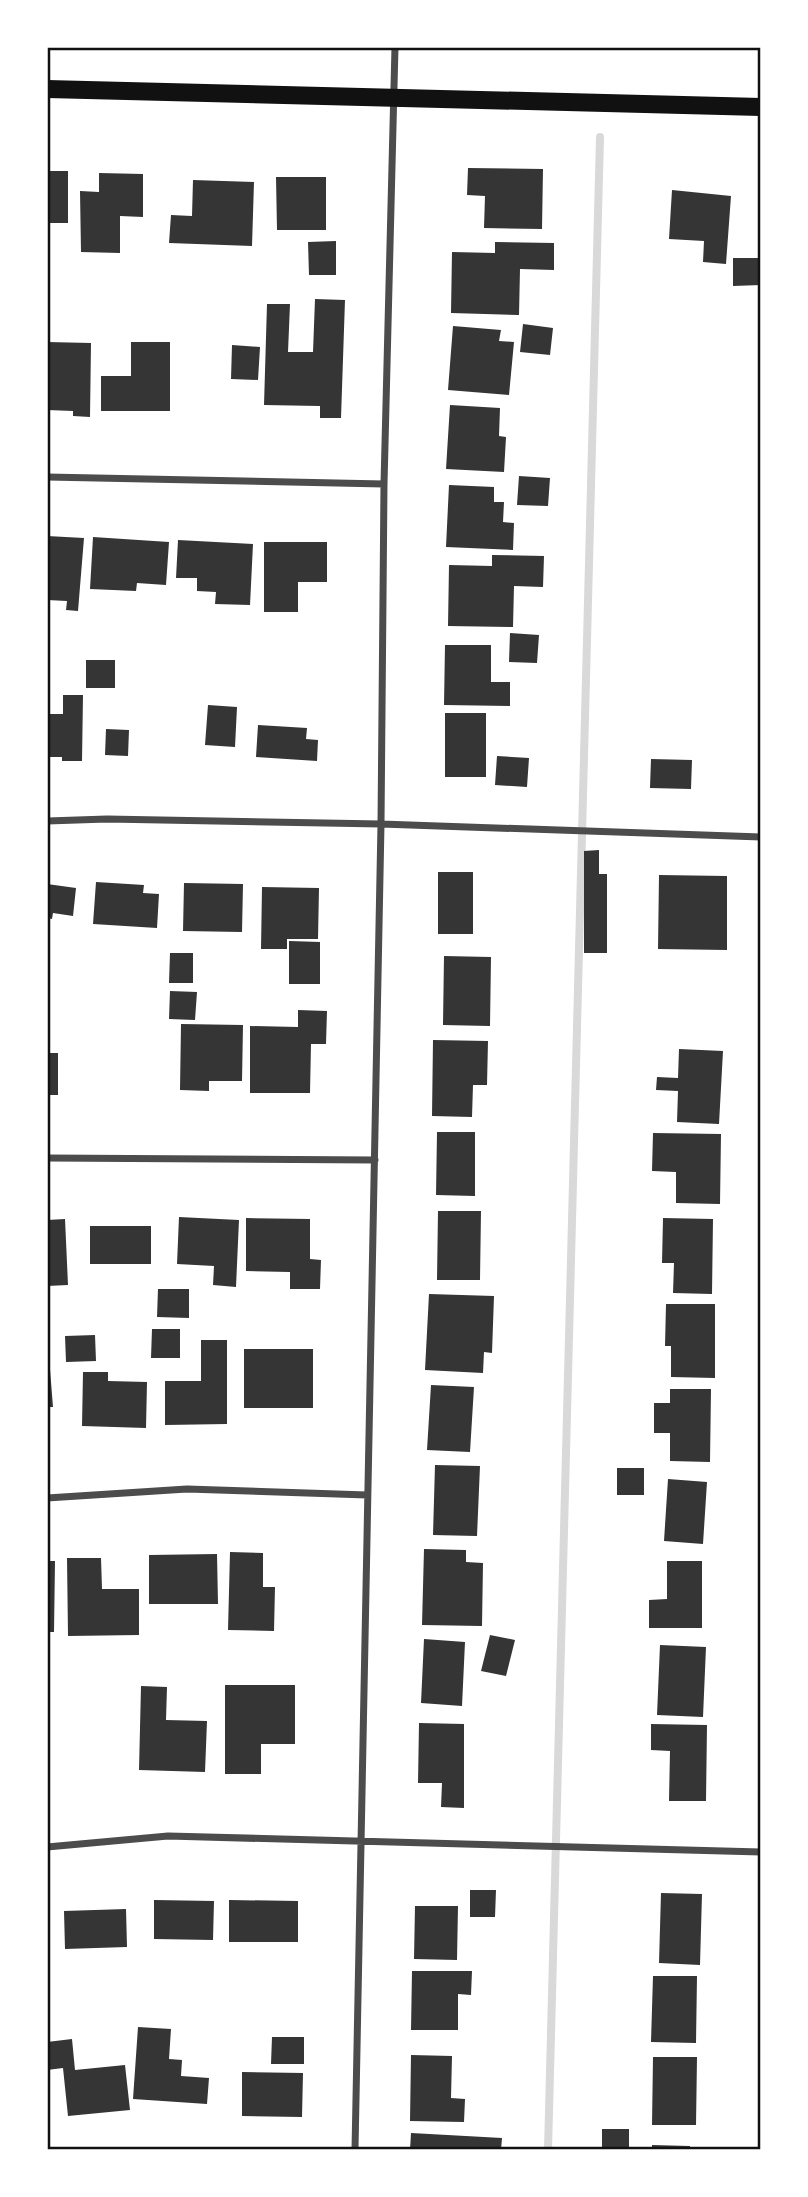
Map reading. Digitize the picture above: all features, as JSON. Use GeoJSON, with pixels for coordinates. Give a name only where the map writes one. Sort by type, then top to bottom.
{"type":"FeatureCollection","features":[{"type":"Feature","properties":{"kind":"main road"},"geometry":{"type":"LineString","coordinates":[[47,89],[761,107]]}},
{"type":"Feature","properties":{"kind":"street"},"geometry":{"type":"LineString","coordinates":[[355,2150],[381,824],[384,484],[395,47]]}},
{"type":"Feature","properties":{"kind":"street"},"geometry":{"type":"LineString","coordinates":[[47,477],[384,484]]}},
{"type":"Feature","properties":{"kind":"street"},"geometry":{"type":"LineString","coordinates":[[47,821],[107,818],[381,824],[761,837]]}},
{"type":"Feature","properties":{"kind":"street"},"geometry":{"type":"LineString","coordinates":[[47,1158],[375,1160]]}},
{"type":"Feature","properties":{"kind":"street"},"geometry":{"type":"LineString","coordinates":[[47,1498],[187,1489],[367,1495]]}},
{"type":"Feature","properties":{"kind":"street"},"geometry":{"type":"LineString","coordinates":[[47,1847],[168,1836],[761,1852]]}},
{"type":"Feature","properties":{"kind":"building"},"geometry":{"type":"Polygon","coordinates":[[[468,168],[543,169],[542,229],[484,228],[485,196],[467,195],[468,168]]]}},
{"type":"Feature","properties":{"kind":"building"},"geometry":{"type":"Polygon","coordinates":[[[47,171],[68,171],[68,223],[47,223],[47,171]]]}},
{"type":"Feature","properties":{"kind":"building"},"geometry":{"type":"Polygon","coordinates":[[[99,173],[143,174],[143,217],[120,216],[120,253],[81,252],[80,191],[99,192],[99,173]]]}},
{"type":"Feature","properties":{"kind":"building"},"geometry":{"type":"Polygon","coordinates":[[[276,177],[326,177],[326,230],[277,230],[276,177]]]}},
{"type":"Feature","properties":{"kind":"building"},"geometry":{"type":"Polygon","coordinates":[[[193,180],[254,182],[252,246],[169,243],[171,215],[192,216],[193,180]]]}},
{"type":"Feature","properties":{"kind":"building"},"geometry":{"type":"Polygon","coordinates":[[[672,190],[731,196],[726,264],[703,262],[704,241],[669,239],[672,190]]]}},
{"type":"Feature","properties":{"kind":"building"},"geometry":{"type":"Polygon","coordinates":[[[336,241],[336,275],[309,275],[308,242],[336,241]]]}},
{"type":"Feature","properties":{"kind":"building"},"geometry":{"type":"Polygon","coordinates":[[[495,242],[554,243],[554,270],[520,269],[519,315],[451,313],[452,252],[495,253],[495,242]]]}},
{"type":"Feature","properties":{"kind":"building"},"geometry":{"type":"Polygon","coordinates":[[[733,258],[761,258],[761,285],[733,286],[733,258]]]}},
{"type":"Feature","properties":{"kind":"building"},"geometry":{"type":"Polygon","coordinates":[[[315,299],[345,300],[341,418],[320,418],[320,406],[264,405],[267,304],[290,304],[288,352],[313,352],[315,299]]]}},
{"type":"Feature","properties":{"kind":"building"},"geometry":{"type":"Polygon","coordinates":[[[523,324],[553,328],[550,355],[520,352],[523,324]]]}},
{"type":"Feature","properties":{"kind":"building"},"geometry":{"type":"Polygon","coordinates":[[[453,326],[501,330],[499,341],[514,342],[509,395],[448,390],[453,326]]]}},
{"type":"Feature","properties":{"kind":"building"},"geometry":{"type":"Polygon","coordinates":[[[47,342],[91,343],[90,417],[73,416],[73,411],[47,410],[47,342]]]}},
{"type":"Feature","properties":{"kind":"building"},"geometry":{"type":"Polygon","coordinates":[[[131,342],[170,342],[170,411],[101,411],[101,376],[131,376],[131,342]]]}},
{"type":"Feature","properties":{"kind":"building"},"geometry":{"type":"Polygon","coordinates":[[[232,345],[260,347],[258,380],[231,379],[232,345]]]}},
{"type":"Feature","properties":{"kind":"building"},"geometry":{"type":"Polygon","coordinates":[[[450,405],[500,408],[499,436],[506,437],[504,472],[446,469],[450,405]]]}},
{"type":"Feature","properties":{"kind":"building"},"geometry":{"type":"Polygon","coordinates":[[[519,476],[550,478],[548,506],[517,505],[519,476]]]}},
{"type":"Feature","properties":{"kind":"building"},"geometry":{"type":"Polygon","coordinates":[[[449,485],[494,487],[494,502],[504,502],[503,522],[514,523],[513,550],[446,547],[449,485]]]}},
{"type":"Feature","properties":{"kind":"building"},"geometry":{"type":"Polygon","coordinates":[[[47,536],[84,538],[78,611],[66,610],[67,601],[47,600],[47,536]]]}},
{"type":"Feature","properties":{"kind":"building"},"geometry":{"type":"Polygon","coordinates":[[[93,537],[169,542],[166,585],[137,583],[136,591],[90,589],[93,537]]]}},
{"type":"Feature","properties":{"kind":"building"},"geometry":{"type":"Polygon","coordinates":[[[178,540],[253,544],[250,605],[215,604],[216,592],[197,591],[197,578],[176,578],[178,540]]]}},
{"type":"Feature","properties":{"kind":"building"},"geometry":{"type":"Polygon","coordinates":[[[264,542],[327,542],[327,582],[298,582],[298,612],[264,612],[264,542]]]}},
{"type":"Feature","properties":{"kind":"building"},"geometry":{"type":"Polygon","coordinates":[[[492,555],[544,556],[543,587],[514,586],[513,627],[448,626],[449,565],[492,566],[492,555]]]}},
{"type":"Feature","properties":{"kind":"building"},"geometry":{"type":"Polygon","coordinates":[[[510,633],[539,635],[537,663],[509,662],[510,633]]]}},
{"type":"Feature","properties":{"kind":"building"},"geometry":{"type":"Polygon","coordinates":[[[445,645],[491,645],[491,682],[510,682],[510,706],[444,705],[445,645]]]}},
{"type":"Feature","properties":{"kind":"building"},"geometry":{"type":"Polygon","coordinates":[[[86,660],[115,660],[115,688],[86,688],[86,660]]]}},
{"type":"Feature","properties":{"kind":"building"},"geometry":{"type":"Polygon","coordinates":[[[63,695],[83,695],[82,761],[62,761],[62,757],[47,757],[47,714],[63,714],[63,695]]]}},
{"type":"Feature","properties":{"kind":"building"},"geometry":{"type":"Polygon","coordinates":[[[208,705],[237,707],[235,747],[205,745],[208,705]]]}},
{"type":"Feature","properties":{"kind":"building"},"geometry":{"type":"Polygon","coordinates":[[[445,713],[486,713],[486,777],[445,777],[445,713]]]}},
{"type":"Feature","properties":{"kind":"building"},"geometry":{"type":"Polygon","coordinates":[[[258,725],[307,728],[306,739],[318,740],[317,761],[256,757],[258,725]]]}},
{"type":"Feature","properties":{"kind":"building"},"geometry":{"type":"Polygon","coordinates":[[[106,729],[129,730],[128,756],[105,755],[106,729]]]}},
{"type":"Feature","properties":{"kind":"building"},"geometry":{"type":"Polygon","coordinates":[[[497,756],[529,758],[527,787],[495,785],[497,756]]]}},
{"type":"Feature","properties":{"kind":"building"},"geometry":{"type":"Polygon","coordinates":[[[651,759],[692,760],[691,789],[650,788],[651,759]]]}},
{"type":"Feature","properties":{"kind":"building"},"geometry":{"type":"Polygon","coordinates":[[[599,850],[599,874],[607,874],[607,953],[584,953],[584,851],[599,850]]]}},
{"type":"Feature","properties":{"kind":"building"},"geometry":{"type":"Polygon","coordinates":[[[438,872],[473,872],[473,934],[438,934],[438,872]]]}},
{"type":"Feature","properties":{"kind":"building"},"geometry":{"type":"Polygon","coordinates":[[[659,875],[727,876],[727,950],[658,949],[659,875]]]}},
{"type":"Feature","properties":{"kind":"building"},"geometry":{"type":"Polygon","coordinates":[[[96,882],[144,885],[143,893],[159,894],[157,928],[93,924],[96,882]]]}},
{"type":"Feature","properties":{"kind":"building"},"geometry":{"type":"Polygon","coordinates":[[[184,883],[243,884],[242,932],[183,931],[184,883]]]}},
{"type":"Feature","properties":{"kind":"building"},"geometry":{"type":"Polygon","coordinates":[[[47,884],[76,888],[73,916],[53,913],[52,919],[47,918],[47,884]]]}},
{"type":"Feature","properties":{"kind":"building"},"geometry":{"type":"Polygon","coordinates":[[[262,887],[319,888],[318,939],[287,939],[287,949],[261,949],[262,887]]]}},
{"type":"Feature","properties":{"kind":"building"},"geometry":{"type":"Polygon","coordinates":[[[289,941],[320,942],[320,984],[289,984],[289,941]]]}},
{"type":"Feature","properties":{"kind":"building"},"geometry":{"type":"Polygon","coordinates":[[[170,953],[193,953],[193,983],[169,983],[170,953]]]}},
{"type":"Feature","properties":{"kind":"building"},"geometry":{"type":"Polygon","coordinates":[[[444,956],[491,957],[490,1026],[443,1025],[444,956]]]}},
{"type":"Feature","properties":{"kind":"building"},"geometry":{"type":"Polygon","coordinates":[[[170,991],[197,992],[195,1020],[169,1019],[170,991]]]}},
{"type":"Feature","properties":{"kind":"building"},"geometry":{"type":"Polygon","coordinates":[[[298,1010],[327,1011],[326,1044],[311,1044],[310,1093],[250,1093],[250,1026],[298,1027],[298,1010]]]}},
{"type":"Feature","properties":{"kind":"building"},"geometry":{"type":"Polygon","coordinates":[[[181,1024],[243,1025],[242,1081],[209,1081],[209,1091],[180,1090],[181,1024]]]}},
{"type":"Feature","properties":{"kind":"building"},"geometry":{"type":"Polygon","coordinates":[[[433,1040],[488,1041],[487,1085],[473,1085],[472,1117],[432,1116],[433,1040]]]}},
{"type":"Feature","properties":{"kind":"building"},"geometry":{"type":"Polygon","coordinates":[[[679,1049],[723,1051],[719,1124],[677,1122],[678,1091],[656,1090],[657,1077],[678,1078],[679,1049]]]}},
{"type":"Feature","properties":{"kind":"building"},"geometry":{"type":"Polygon","coordinates":[[[47,1053],[58,1053],[58,1095],[47,1095],[47,1053]]]}},
{"type":"Feature","properties":{"kind":"building"},"geometry":{"type":"Polygon","coordinates":[[[437,1132],[475,1132],[475,1196],[436,1195],[437,1132]]]}},
{"type":"Feature","properties":{"kind":"building"},"geometry":{"type":"Polygon","coordinates":[[[653,1133],[721,1134],[720,1204],[676,1203],[676,1172],[652,1171],[653,1133]]]}},
{"type":"Feature","properties":{"kind":"building"},"geometry":{"type":"Polygon","coordinates":[[[438,1211],[481,1211],[480,1280],[437,1280],[438,1211]]]}},
{"type":"Feature","properties":{"kind":"building"},"geometry":{"type":"Polygon","coordinates":[[[179,1217],[239,1220],[236,1287],[213,1285],[214,1266],[177,1264],[179,1217]]]}},
{"type":"Feature","properties":{"kind":"building"},"geometry":{"type":"Polygon","coordinates":[[[246,1218],[310,1219],[310,1259],[321,1260],[320,1289],[290,1289],[290,1272],[246,1271],[246,1218]]]}},
{"type":"Feature","properties":{"kind":"building"},"geometry":{"type":"Polygon","coordinates":[[[663,1218],[713,1219],[712,1294],[673,1293],[674,1263],[662,1263],[663,1218]]]}},
{"type":"Feature","properties":{"kind":"building"},"geometry":{"type":"Polygon","coordinates":[[[65,1219],[68,1285],[47,1286],[47,1220],[65,1219]]]}},
{"type":"Feature","properties":{"kind":"building"},"geometry":{"type":"Polygon","coordinates":[[[90,1226],[151,1226],[151,1264],[90,1264],[90,1226]]]}},
{"type":"Feature","properties":{"kind":"building"},"geometry":{"type":"Polygon","coordinates":[[[158,1289],[189,1289],[189,1318],[157,1317],[158,1289]]]}},
{"type":"Feature","properties":{"kind":"building"},"geometry":{"type":"Polygon","coordinates":[[[429,1294],[494,1296],[492,1353],[484,1352],[483,1373],[425,1370],[429,1294]]]}},
{"type":"Feature","properties":{"kind":"building"},"geometry":{"type":"Polygon","coordinates":[[[666,1304],[715,1304],[715,1378],[671,1377],[671,1346],[665,1346],[666,1304]]]}},
{"type":"Feature","properties":{"kind":"building"},"geometry":{"type":"Polygon","coordinates":[[[152,1329],[180,1329],[180,1358],[151,1358],[152,1329]]]}},
{"type":"Feature","properties":{"kind":"building"},"geometry":{"type":"Polygon","coordinates":[[[95,1335],[96,1361],[66,1362],[65,1336],[95,1335]]]}},
{"type":"Feature","properties":{"kind":"building"},"geometry":{"type":"Polygon","coordinates":[[[201,1340],[227,1340],[227,1424],[165,1425],[165,1381],[201,1381],[201,1340]]]}},
{"type":"Feature","properties":{"kind":"building"},"geometry":{"type":"Polygon","coordinates":[[[244,1349],[313,1349],[313,1408],[244,1408],[244,1349]]]}},
{"type":"Feature","properties":{"kind":"building"},"geometry":{"type":"Polygon","coordinates":[[[49,1357],[53,1407],[47,1407],[49,1357]]]}},
{"type":"Feature","properties":{"kind":"building"},"geometry":{"type":"Polygon","coordinates":[[[83,1372],[108,1372],[108,1381],[147,1382],[146,1428],[82,1426],[83,1372]]]}},
{"type":"Feature","properties":{"kind":"building"},"geometry":{"type":"Polygon","coordinates":[[[431,1385],[474,1387],[470,1452],[427,1450],[431,1385]]]}},
{"type":"Feature","properties":{"kind":"building"},"geometry":{"type":"Polygon","coordinates":[[[670,1389],[711,1389],[710,1462],[670,1461],[670,1433],[654,1433],[654,1403],[670,1403],[670,1389]]]}},
{"type":"Feature","properties":{"kind":"building"},"geometry":{"type":"Polygon","coordinates":[[[435,1465],[480,1466],[477,1536],[433,1535],[435,1465]]]}},
{"type":"Feature","properties":{"kind":"building"},"geometry":{"type":"Polygon","coordinates":[[[617,1468],[644,1468],[644,1495],[617,1495],[617,1468]]]}},
{"type":"Feature","properties":{"kind":"building"},"geometry":{"type":"Polygon","coordinates":[[[668,1479],[707,1482],[703,1544],[664,1541],[668,1479]]]}},
{"type":"Feature","properties":{"kind":"building"},"geometry":{"type":"Polygon","coordinates":[[[424,1549],[466,1550],[466,1562],[483,1563],[482,1626],[422,1625],[424,1549]]]}},
{"type":"Feature","properties":{"kind":"building"},"geometry":{"type":"Polygon","coordinates":[[[230,1552],[263,1553],[263,1587],[275,1587],[274,1631],[228,1630],[230,1552]]]}},
{"type":"Feature","properties":{"kind":"building"},"geometry":{"type":"Polygon","coordinates":[[[217,1554],[218,1604],[149,1604],[149,1555],[217,1554]]]}},
{"type":"Feature","properties":{"kind":"building"},"geometry":{"type":"Polygon","coordinates":[[[67,1558],[101,1558],[102,1589],[139,1589],[139,1635],[68,1636],[67,1558]]]}},
{"type":"Feature","properties":{"kind":"building"},"geometry":{"type":"Polygon","coordinates":[[[47,1561],[55,1561],[54,1632],[47,1632],[47,1561]]]}},
{"type":"Feature","properties":{"kind":"building"},"geometry":{"type":"Polygon","coordinates":[[[667,1561],[702,1561],[702,1628],[649,1628],[649,1600],[667,1599],[667,1561]]]}},
{"type":"Feature","properties":{"kind":"building"},"geometry":{"type":"Polygon","coordinates":[[[490,1635],[515,1640],[506,1676],[481,1671],[490,1635]]]}},
{"type":"Feature","properties":{"kind":"building"},"geometry":{"type":"Polygon","coordinates":[[[424,1639],[465,1642],[462,1706],[421,1703],[424,1639]]]}},
{"type":"Feature","properties":{"kind":"building"},"geometry":{"type":"Polygon","coordinates":[[[660,1645],[706,1647],[703,1717],[657,1715],[660,1645]]]}},
{"type":"Feature","properties":{"kind":"building"},"geometry":{"type":"Polygon","coordinates":[[[225,1685],[295,1685],[295,1744],[261,1744],[261,1774],[225,1774],[225,1685]]]}},
{"type":"Feature","properties":{"kind":"building"},"geometry":{"type":"Polygon","coordinates":[[[141,1686],[167,1687],[166,1720],[207,1721],[205,1772],[139,1770],[141,1686]]]}},
{"type":"Feature","properties":{"kind":"building"},"geometry":{"type":"Polygon","coordinates":[[[419,1723],[464,1724],[464,1808],[441,1807],[442,1783],[418,1783],[419,1723]]]}},
{"type":"Feature","properties":{"kind":"building"},"geometry":{"type":"Polygon","coordinates":[[[651,1724],[707,1725],[706,1801],[669,1801],[670,1751],[651,1750],[651,1724]]]}},
{"type":"Feature","properties":{"kind":"building"},"geometry":{"type":"Polygon","coordinates":[[[470,1890],[496,1890],[495,1917],[470,1917],[470,1890]]]}},
{"type":"Feature","properties":{"kind":"building"},"geometry":{"type":"Polygon","coordinates":[[[661,1893],[702,1894],[700,1965],[659,1963],[661,1893]]]}},
{"type":"Feature","properties":{"kind":"building"},"geometry":{"type":"Polygon","coordinates":[[[154,1900],[214,1901],[213,1940],[154,1939],[154,1900]]]}},
{"type":"Feature","properties":{"kind":"building"},"geometry":{"type":"Polygon","coordinates":[[[229,1900],[298,1901],[298,1942],[229,1942],[229,1900]]]}},
{"type":"Feature","properties":{"kind":"building"},"geometry":{"type":"Polygon","coordinates":[[[415,1906],[458,1906],[457,1960],[414,1959],[415,1906]]]}},
{"type":"Feature","properties":{"kind":"building"},"geometry":{"type":"Polygon","coordinates":[[[126,1909],[127,1947],[65,1949],[64,1911],[126,1909]]]}},
{"type":"Feature","properties":{"kind":"building"},"geometry":{"type":"Polygon","coordinates":[[[412,1971],[472,1971],[471,1995],[458,1994],[458,2030],[411,2030],[412,1971]]]}},
{"type":"Feature","properties":{"kind":"building"},"geometry":{"type":"Polygon","coordinates":[[[653,1976],[697,1976],[696,2043],[651,2042],[653,1976]]]}},
{"type":"Feature","properties":{"kind":"building"},"geometry":{"type":"Polygon","coordinates":[[[138,2027],[171,2029],[169,2059],[182,2060],[181,2076],[209,2078],[207,2104],[133,2099],[138,2027]]]}},
{"type":"Feature","properties":{"kind":"building"},"geometry":{"type":"Polygon","coordinates":[[[272,2037],[304,2037],[304,2064],[271,2064],[272,2037]]]}},
{"type":"Feature","properties":{"kind":"building"},"geometry":{"type":"Polygon","coordinates":[[[72,2039],[75,2070],[125,2065],[130,2110],[68,2116],[63,2068],[47,2070],[47,2042],[72,2039]]]}},
{"type":"Feature","properties":{"kind":"building"},"geometry":{"type":"Polygon","coordinates":[[[411,2055],[452,2056],[451,2098],[465,2099],[464,2122],[410,2121],[411,2055]]]}},
{"type":"Feature","properties":{"kind":"building"},"geometry":{"type":"Polygon","coordinates":[[[653,2057],[697,2057],[696,2125],[652,2125],[653,2057]]]}},
{"type":"Feature","properties":{"kind":"building"},"geometry":{"type":"Polygon","coordinates":[[[242,2072],[303,2073],[302,2117],[242,2116],[242,2072]]]}},
{"type":"Feature","properties":{"kind":"building"},"geometry":{"type":"Polygon","coordinates":[[[602,2129],[629,2129],[629,2150],[602,2150],[602,2129]]]}},
{"type":"Feature","properties":{"kind":"building"},"geometry":{"type":"Polygon","coordinates":[[[411,2133],[502,2138],[501,2150],[410,2150],[411,2133]]]}},
{"type":"Feature","properties":{"kind":"building"},"geometry":{"type":"Polygon","coordinates":[[[652,2145],[690,2146],[690,2150],[652,2150],[652,2145]]]}},
{"type":"Feature","properties":{"kind":"waterway"},"geometry":{"type":"LineString","coordinates":[[548,2150],[600,137]]}}]}
